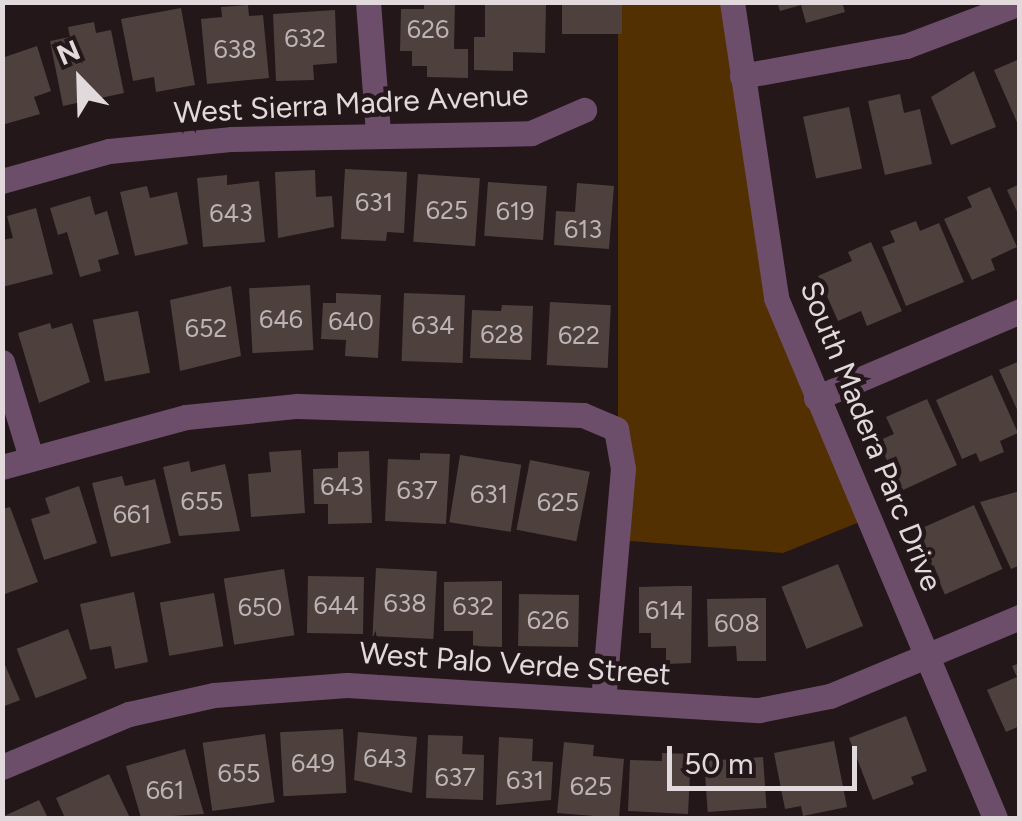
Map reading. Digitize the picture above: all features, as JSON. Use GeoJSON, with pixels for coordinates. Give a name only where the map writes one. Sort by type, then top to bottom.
{"type":"FeatureCollection","features":[{"type":"Feature","properties":{"kind":"street"},"geometry":{"type":"LineString","coordinates":[[368,2],[378,132]]}},
{"type":"Feature","properties":{"kind":"street","name":"South Madera Parc Drive"},"geometry":{"type":"LineString","coordinates":[[732,2],[776,298],[996,818]]}},
{"type":"Feature","properties":{"kind":"street"},"geometry":{"type":"LineString","coordinates":[[742,76],[906,46],[1020,3]]}},
{"type":"Feature","properties":{"kind":"street","name":"West Sierra Madre Avenue"},"geometry":{"type":"LineString","coordinates":[[2,181],[109,151],[378,132],[531,132],[584,110]]}},
{"type":"Feature","properties":{"kind":"street"},"geometry":{"type":"LineString","coordinates":[[816,398],[1020,310]]}},
{"type":"Feature","properties":{"kind":"street"},"geometry":{"type":"LineString","coordinates":[[2,362],[30,454]]}},
{"type":"Feature","properties":{"kind":"street"},"geometry":{"type":"LineString","coordinates":[[2,466],[30,454],[186,417],[297,406],[583,414],[616,428],[622,468],[603,699]]}},
{"type":"Feature","properties":{"kind":"street","name":"West Palo Verde Street"},"geometry":{"type":"LineString","coordinates":[[2,767],[130,714],[214,695],[346,686],[759,710],[830,696],[1020,617]]}},
{"type":"Feature","properties":{"kind":"shaded area"},"geometry":{"type":"Polygon","coordinates":[[[618,3],[732,3],[776,298],[867,519],[783,553],[618,540],[618,3]]]}},
{"type":"Feature","properties":{"kind":"building"},"geometry":{"type":"Polygon","coordinates":[[[424,2],[455,2],[454,49],[468,49],[468,78],[427,77],[427,66],[412,66],[412,51],[400,51],[401,9],[424,9],[424,2]]]}},
{"type":"Feature","properties":{"kind":"building"},"geometry":{"type":"Polygon","coordinates":[[[562,2],[622,2],[622,34],[562,34],[562,2]]]}},
{"type":"Feature","properties":{"kind":"building"},"geometry":{"type":"Polygon","coordinates":[[[777,2],[842,2],[845,12],[806,23],[801,5],[780,11],[777,2]]]}},
{"type":"Feature","properties":{"kind":"building"},"geometry":{"type":"Polygon","coordinates":[[[248,5],[249,16],[263,15],[269,78],[207,84],[201,19],[222,17],[221,7],[248,5]]]}},
{"type":"Feature","properties":{"kind":"building"},"geometry":{"type":"Polygon","coordinates":[[[485,5],[546,5],[545,53],[513,52],[513,71],[474,70],[474,37],[485,37],[485,5]]]}},
{"type":"Feature","properties":{"kind":"building"},"geometry":{"type":"Polygon","coordinates":[[[181,8],[195,85],[156,92],[154,77],[133,81],[121,19],[181,8]]]}},
{"type":"Feature","properties":{"kind":"building"},"geometry":{"type":"Polygon","coordinates":[[[335,10],[337,63],[313,65],[314,80],[276,81],[273,14],[335,10]]]}},
{"type":"Feature","properties":{"kind":"building"},"geometry":{"type":"Polygon","coordinates":[[[94,22],[96,33],[111,30],[124,93],[63,106],[50,41],[70,37],[68,27],[94,22]]]}},
{"type":"Feature","properties":{"kind":"building"},"geometry":{"type":"Polygon","coordinates":[[[37,46],[51,91],[34,97],[40,114],[2,125],[2,58],[37,46]]]}},
{"type":"Feature","properties":{"kind":"building"},"geometry":{"type":"Polygon","coordinates":[[[1020,59],[1020,129],[994,70],[1020,59]]]}},
{"type":"Feature","properties":{"kind":"building"},"geometry":{"type":"Polygon","coordinates":[[[974,71],[996,127],[951,145],[931,97],[974,71]]]}},
{"type":"Feature","properties":{"kind":"building"},"geometry":{"type":"Polygon","coordinates":[[[900,94],[904,113],[920,109],[932,164],[885,175],[868,101],[900,94]]]}},
{"type":"Feature","properties":{"kind":"building"},"geometry":{"type":"Polygon","coordinates":[[[849,107],[862,169],[816,178],[803,117],[849,107]]]}},
{"type":"Feature","properties":{"kind":"building"},"geometry":{"type":"Polygon","coordinates":[[[345,169],[407,172],[404,233],[387,232],[386,241],[341,239],[345,169]]]}},
{"type":"Feature","properties":{"kind":"building"},"geometry":{"type":"Polygon","coordinates":[[[315,170],[316,197],[332,196],[334,227],[278,238],[275,172],[315,170]]]}},
{"type":"Feature","properties":{"kind":"building"},"geometry":{"type":"Polygon","coordinates":[[[418,174],[480,178],[475,246],[413,242],[418,174]]]}},
{"type":"Feature","properties":{"kind":"building"},"geometry":{"type":"Polygon","coordinates":[[[227,175],[227,185],[259,181],[265,242],[203,247],[197,178],[227,175]]]}},
{"type":"Feature","properties":{"kind":"building"},"geometry":{"type":"Polygon","coordinates":[[[488,182],[547,186],[543,240],[484,236],[488,182]]]}},
{"type":"Feature","properties":{"kind":"building"},"geometry":{"type":"Polygon","coordinates":[[[577,183],[614,186],[609,249],[554,245],[556,211],[575,212],[577,183]]]}},
{"type":"Feature","properties":{"kind":"building"},"geometry":{"type":"Polygon","coordinates":[[[1020,184],[1020,218],[1007,190],[1020,184]]]}},
{"type":"Feature","properties":{"kind":"building"},"geometry":{"type":"Polygon","coordinates":[[[147,186],[150,198],[177,192],[188,244],[135,256],[120,192],[147,186]]]}},
{"type":"Feature","properties":{"kind":"building"},"geometry":{"type":"Polygon","coordinates":[[[990,187],[1017,247],[991,259],[995,270],[972,280],[944,219],[972,207],[967,197],[990,187]]]}},
{"type":"Feature","properties":{"kind":"building"},"geometry":{"type":"Polygon","coordinates":[[[90,196],[95,215],[107,211],[119,254],[98,260],[101,271],[80,277],[67,232],[58,235],[50,208],[90,196]]]}},
{"type":"Feature","properties":{"kind":"building"},"geometry":{"type":"Polygon","coordinates":[[[36,208],[53,274],[2,287],[2,240],[13,238],[7,216],[36,208]]]}},
{"type":"Feature","properties":{"kind":"building"},"geometry":{"type":"Polygon","coordinates":[[[916,221],[920,231],[939,223],[964,282],[906,306],[882,247],[895,242],[890,231],[916,221]]]}},
{"type":"Feature","properties":{"kind":"building"},"geometry":{"type":"Polygon","coordinates":[[[871,242],[902,311],[867,326],[861,311],[838,321],[818,276],[852,261],[848,252],[871,242]]]}},
{"type":"Feature","properties":{"kind":"building"},"geometry":{"type":"Polygon","coordinates":[[[310,285],[313,350],[252,353],[249,288],[310,285]]]}},
{"type":"Feature","properties":{"kind":"building"},"geometry":{"type":"Polygon","coordinates":[[[231,286],[241,356],[180,371],[170,300],[231,286]]]}},
{"type":"Feature","properties":{"kind":"building"},"geometry":{"type":"Polygon","coordinates":[[[336,293],[381,295],[378,358],[345,356],[346,340],[321,339],[323,303],[336,303],[336,293]]]}},
{"type":"Feature","properties":{"kind":"building"},"geometry":{"type":"Polygon","coordinates":[[[404,293],[465,295],[463,363],[402,361],[404,293]]]}},
{"type":"Feature","properties":{"kind":"building"},"geometry":{"type":"Polygon","coordinates":[[[550,302],[611,305],[608,368],[547,365],[550,302]]]}},
{"type":"Feature","properties":{"kind":"building"},"geometry":{"type":"Polygon","coordinates":[[[502,305],[533,306],[531,360],[470,358],[472,310],[501,311],[502,305]]]}},
{"type":"Feature","properties":{"kind":"building"},"geometry":{"type":"Polygon","coordinates":[[[138,311],[150,373],[105,382],[93,320],[138,311]]]}},
{"type":"Feature","properties":{"kind":"building"},"geometry":{"type":"Polygon","coordinates":[[[50,323],[52,329],[72,323],[90,382],[39,403],[18,333],[50,323]]]}},
{"type":"Feature","properties":{"kind":"building"},"geometry":{"type":"Polygon","coordinates":[[[1020,361],[1020,416],[999,370],[1020,361]]]}},
{"type":"Feature","properties":{"kind":"building"},"geometry":{"type":"Polygon","coordinates":[[[992,375],[1018,433],[1000,441],[1004,452],[980,462],[976,453],[962,459],[936,400],[992,375]]]}},
{"type":"Feature","properties":{"kind":"building"},"geometry":{"type":"Polygon","coordinates":[[[927,399],[957,465],[901,491],[878,441],[894,434],[886,417],[927,399]]]}},
{"type":"Feature","properties":{"kind":"building"},"geometry":{"type":"Polygon","coordinates":[[[301,450],[305,513],[251,517],[248,474],[271,472],[269,452],[301,450]]]}},
{"type":"Feature","properties":{"kind":"building"},"geometry":{"type":"Polygon","coordinates":[[[369,451],[372,523],[328,524],[328,504],[314,504],[313,469],[338,468],[338,452],[369,451]]]}},
{"type":"Feature","properties":{"kind":"building"},"geometry":{"type":"Polygon","coordinates":[[[420,453],[450,454],[446,524],[385,521],[388,459],[420,460],[420,453]]]}},
{"type":"Feature","properties":{"kind":"building"},"geometry":{"type":"Polygon","coordinates":[[[460,455],[521,465],[511,532],[449,522],[460,455]]]}},
{"type":"Feature","properties":{"kind":"building"},"geometry":{"type":"Polygon","coordinates":[[[530,460],[590,472],[576,541],[516,530],[530,460]]]}},
{"type":"Feature","properties":{"kind":"building"},"geometry":{"type":"Polygon","coordinates":[[[189,461],[191,472],[225,464],[240,531],[179,536],[163,467],[189,461]]]}},
{"type":"Feature","properties":{"kind":"building"},"geometry":{"type":"Polygon","coordinates":[[[122,476],[125,486],[155,479],[171,543],[111,557],[92,483],[122,476]]]}},
{"type":"Feature","properties":{"kind":"building"},"geometry":{"type":"Polygon","coordinates":[[[79,486],[97,543],[44,560],[31,519],[50,513],[45,498],[79,486]]]}},
{"type":"Feature","properties":{"kind":"building"},"geometry":{"type":"Polygon","coordinates":[[[1020,491],[1020,565],[1011,569],[980,502],[1020,491]]]}},
{"type":"Feature","properties":{"kind":"building"},"geometry":{"type":"Polygon","coordinates":[[[974,505],[1002,569],[945,595],[916,531],[974,505]]]}},
{"type":"Feature","properties":{"kind":"building"},"geometry":{"type":"Polygon","coordinates":[[[10,507],[38,582],[2,595],[2,509],[10,507]]]}},
{"type":"Feature","properties":{"kind":"building"},"geometry":{"type":"Polygon","coordinates":[[[838,564],[863,626],[807,649],[781,587],[838,564]]]}},
{"type":"Feature","properties":{"kind":"building"},"geometry":{"type":"Polygon","coordinates":[[[376,568],[437,571],[433,639],[372,636],[376,568]]]}},
{"type":"Feature","properties":{"kind":"building"},"geometry":{"type":"Polygon","coordinates":[[[284,569],[294,635],[234,645],[224,579],[284,569]]]}},
{"type":"Feature","properties":{"kind":"building"},"geometry":{"type":"Polygon","coordinates":[[[308,576],[364,577],[363,634],[307,633],[308,576]]]}},
{"type":"Feature","properties":{"kind":"building"},"geometry":{"type":"Polygon","coordinates":[[[502,581],[502,647],[473,646],[473,631],[444,631],[444,582],[502,581]]]}},
{"type":"Feature","properties":{"kind":"building"},"geometry":{"type":"Polygon","coordinates":[[[692,586],[691,663],[666,664],[666,648],[651,648],[651,633],[639,633],[639,587],[692,586]]]}},
{"type":"Feature","properties":{"kind":"building"},"geometry":{"type":"Polygon","coordinates":[[[134,592],[148,662],[115,669],[111,646],[90,650],[80,604],[134,592]]]}},
{"type":"Feature","properties":{"kind":"building"},"geometry":{"type":"Polygon","coordinates":[[[214,593],[223,646],[169,656],[160,603],[214,593]]]}},
{"type":"Feature","properties":{"kind":"building"},"geometry":{"type":"Polygon","coordinates":[[[519,594],[579,595],[578,647],[518,646],[519,594]]]}},
{"type":"Feature","properties":{"kind":"building"},"geometry":{"type":"Polygon","coordinates":[[[766,598],[766,661],[737,661],[736,646],[708,647],[707,599],[766,598]]]}},
{"type":"Feature","properties":{"kind":"building"},"geometry":{"type":"Polygon","coordinates":[[[68,629],[87,678],[36,698],[17,649],[68,629]]]}},
{"type":"Feature","properties":{"kind":"building"},"geometry":{"type":"Polygon","coordinates":[[[2,658],[20,700],[2,707],[2,658]]]}},
{"type":"Feature","properties":{"kind":"building"},"geometry":{"type":"Polygon","coordinates":[[[1020,663],[1020,726],[1006,732],[987,690],[1017,677],[1012,666],[1020,663]]]}},
{"type":"Feature","properties":{"kind":"building"},"geometry":{"type":"Polygon","coordinates":[[[906,716],[927,771],[911,777],[914,784],[873,800],[849,738],[906,716]]]}},
{"type":"Feature","properties":{"kind":"building"},"geometry":{"type":"Polygon","coordinates":[[[343,729],[346,793],[283,796],[280,732],[343,729]]]}},
{"type":"Feature","properties":{"kind":"building"},"geometry":{"type":"Polygon","coordinates":[[[358,732],[417,737],[412,793],[354,780],[358,732]]]}},
{"type":"Feature","properties":{"kind":"building"},"geometry":{"type":"Polygon","coordinates":[[[265,734],[275,802],[212,811],[203,743],[265,734]]]}},
{"type":"Feature","properties":{"kind":"building"},"geometry":{"type":"Polygon","coordinates":[[[428,735],[463,736],[462,754],[484,755],[483,800],[426,798],[428,735]]]}},
{"type":"Feature","properties":{"kind":"building"},"geometry":{"type":"Polygon","coordinates":[[[499,737],[533,739],[532,761],[553,762],[551,800],[496,805],[499,737]]]}},
{"type":"Feature","properties":{"kind":"building"},"geometry":{"type":"Polygon","coordinates":[[[834,741],[847,807],[803,816],[801,806],[785,809],[774,753],[834,741]]]}},
{"type":"Feature","properties":{"kind":"building"},"geometry":{"type":"Polygon","coordinates":[[[564,742],[594,745],[593,756],[624,759],[619,818],[557,813],[564,742]]]}},
{"type":"Feature","properties":{"kind":"building"},"geometry":{"type":"Polygon","coordinates":[[[185,749],[204,814],[141,818],[126,766],[185,749]]]}},
{"type":"Feature","properties":{"kind":"building"},"geometry":{"type":"Polygon","coordinates":[[[662,753],[691,754],[688,814],[628,811],[630,760],[662,761],[662,753]]]}},
{"type":"Feature","properties":{"kind":"building"},"geometry":{"type":"Polygon","coordinates":[[[763,757],[767,808],[708,812],[704,761],[763,757]]]}},
{"type":"Feature","properties":{"kind":"building"},"geometry":{"type":"Polygon","coordinates":[[[109,774],[130,818],[65,818],[56,798],[109,774]]]}},
{"type":"Feature","properties":{"kind":"building"},"geometry":{"type":"Polygon","coordinates":[[[39,800],[48,818],[2,818],[2,817],[39,800]]]}}]}
